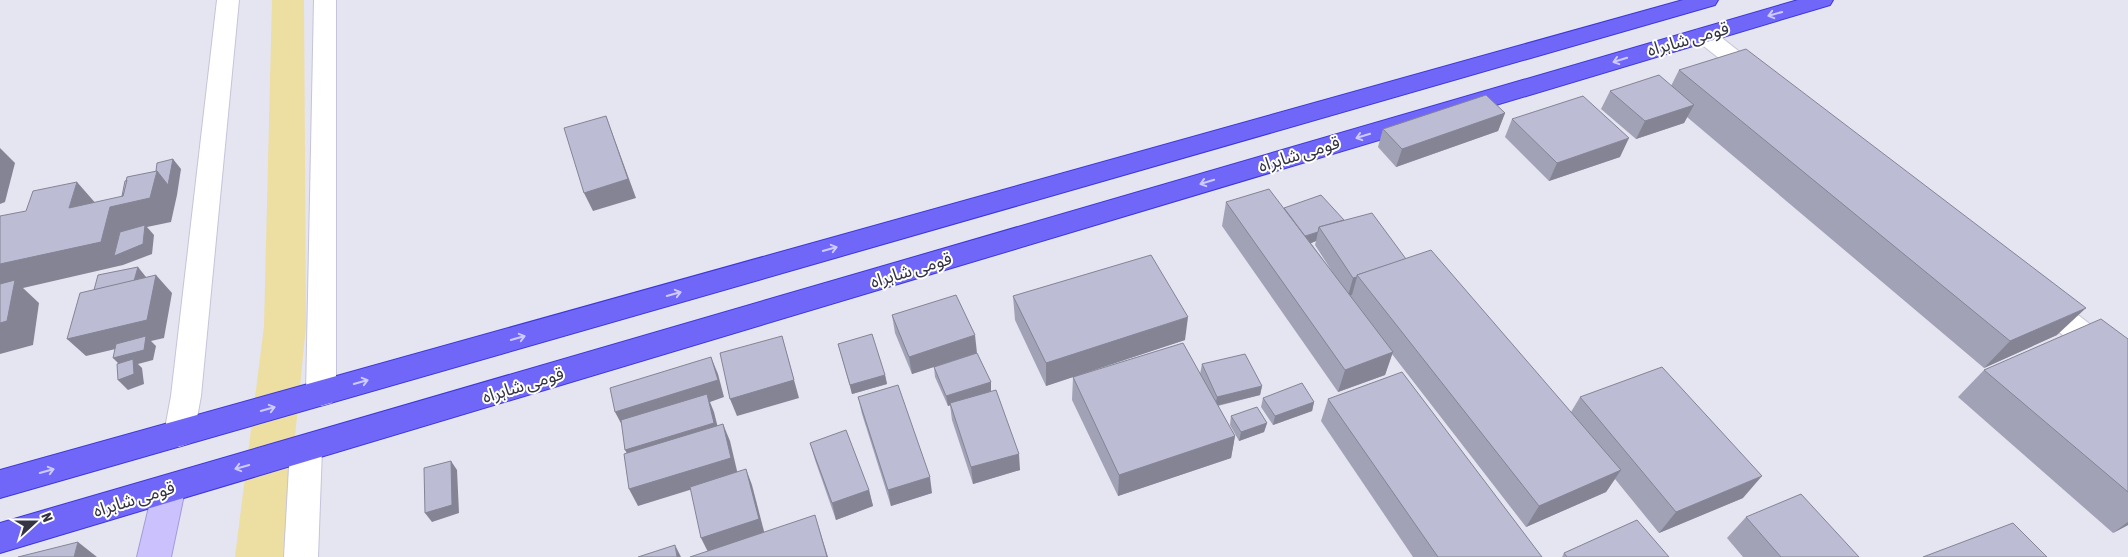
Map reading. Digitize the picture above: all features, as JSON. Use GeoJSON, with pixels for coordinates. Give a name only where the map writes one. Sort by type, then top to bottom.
{"type":"FeatureCollection","features":[{"type":"Feature","properties":{"kind":"highway","name":"قومی شاہراہ"},"geometry":{"type":"LineString","coordinates":[[0,484],[1707,0]]}},
{"type":"Feature","properties":{"kind":"highway","name":"قومی شاہراہ"},"geometry":{"type":"LineString","coordinates":[[0,538],[1822,0]]}},
{"type":"Feature","properties":{"kind":"street"},"geometry":{"type":"LineString","coordinates":[[191,431],[186,396],[228,0]]}},
{"type":"Feature","properties":{"kind":"street"},"geometry":{"type":"LineString","coordinates":[[309,397],[325,0]]}},
{"type":"Feature","properties":{"kind":"street"},"geometry":{"type":"LineString","coordinates":[[1704,35],[1773,90]]}},
{"type":"Feature","properties":{"kind":"street"},"geometry":{"type":"LineString","coordinates":[[2020,286],[2128,371]]}},
{"type":"Feature","properties":{"kind":"street"},"geometry":{"type":"LineString","coordinates":[[297,451],[301,557]]}},
{"type":"Feature","properties":{"kind":"street"},"geometry":{"type":"LineString","coordinates":[[154,557],[180,486]]}},
{"type":"Feature","properties":{"kind":"building"},"geometry":{"type":"Polygon","coordinates":[[[1746,49],[2086,308],[2010,341],[1679,70],[1746,49]]]}},
{"type":"Feature","properties":{"kind":"building"},"geometry":{"type":"Polygon","coordinates":[[[1659,75],[1694,105],[1645,121],[1610,91],[1659,75]]]}},
{"type":"Feature","properties":{"kind":"building"},"geometry":{"type":"Polygon","coordinates":[[[1486,95],[1505,113],[1402,149],[1383,129],[1486,95]]]}},
{"type":"Feature","properties":{"kind":"building"},"geometry":{"type":"Polygon","coordinates":[[[1583,96],[1629,138],[1557,163],[1512,119],[1583,96]]]}},
{"type":"Feature","properties":{"kind":"building"},"geometry":{"type":"Polygon","coordinates":[[[606,116],[628,179],[584,193],[564,128],[606,116]]]}},
{"type":"Feature","properties":{"kind":"building"},"geometry":{"type":"Polygon","coordinates":[[[173,159],[168,185],[156,171],[157,163],[173,159]]]}},
{"type":"Feature","properties":{"kind":"building"},"geometry":{"type":"Polygon","coordinates":[[[157,171],[150,198],[110,207],[101,242],[0,264],[0,216],[26,211],[33,191],[77,182],[69,208],[123,196],[127,177],[157,171]]]}},
{"type":"Feature","properties":{"kind":"building"},"geometry":{"type":"Polygon","coordinates":[[[127,180],[123,196],[122,196],[125,181],[127,180]]]}},
{"type":"Feature","properties":{"kind":"building"},"geometry":{"type":"Polygon","coordinates":[[[1269,189],[1393,352],[1345,370],[1226,202],[1269,189]]]}},
{"type":"Feature","properties":{"kind":"building"},"geometry":{"type":"Polygon","coordinates":[[[1321,195],[1344,220],[1319,227],[1318,232],[1305,236],[1284,208],[1321,195]]]}},
{"type":"Feature","properties":{"kind":"building"},"geometry":{"type":"Polygon","coordinates":[[[1372,213],[1406,259],[1353,278],[1319,227],[1372,213]]]}},
{"type":"Feature","properties":{"kind":"building"},"geometry":{"type":"Polygon","coordinates":[[[145,225],[143,244],[114,256],[120,232],[145,225]]]}},
{"type":"Feature","properties":{"kind":"building"},"geometry":{"type":"Polygon","coordinates":[[[1431,250],[1621,470],[1539,506],[1357,275],[1431,250]]]}},
{"type":"Feature","properties":{"kind":"building"},"geometry":{"type":"Polygon","coordinates":[[[1151,255],[1188,317],[1046,363],[1013,296],[1151,255]]]}},
{"type":"Feature","properties":{"kind":"building"},"geometry":{"type":"Polygon","coordinates":[[[138,267],[134,281],[94,290],[98,275],[138,267]]]}},
{"type":"Feature","properties":{"kind":"building"},"geometry":{"type":"Polygon","coordinates":[[[156,275],[147,320],[67,339],[80,293],[156,275]]]}},
{"type":"Feature","properties":{"kind":"building"},"geometry":{"type":"Polygon","coordinates":[[[15,280],[7,321],[0,323],[0,284],[15,280]]]}},
{"type":"Feature","properties":{"kind":"building"},"geometry":{"type":"Polygon","coordinates":[[[956,295],[975,335],[909,357],[892,315],[956,295]]]}},
{"type":"Feature","properties":{"kind":"building"},"geometry":{"type":"Polygon","coordinates":[[[2101,319],[2128,339],[2128,492],[1984,370],[2101,319]]]}},
{"type":"Feature","properties":{"kind":"building"},"geometry":{"type":"Polygon","coordinates":[[[872,334],[885,375],[850,385],[838,344],[872,334]]]}},
{"type":"Feature","properties":{"kind":"building"},"geometry":{"type":"Polygon","coordinates":[[[146,336],[144,350],[113,358],[116,344],[146,336]]]}},
{"type":"Feature","properties":{"kind":"building"},"geometry":{"type":"Polygon","coordinates":[[[782,336],[794,380],[730,399],[720,353],[782,336]]]}},
{"type":"Feature","properties":{"kind":"building"},"geometry":{"type":"Polygon","coordinates":[[[1183,343],[1235,436],[1119,475],[1073,377],[1183,343]]]}},
{"type":"Feature","properties":{"kind":"building"},"geometry":{"type":"Polygon","coordinates":[[[977,353],[991,382],[946,396],[934,367],[977,353]]]}},
{"type":"Feature","properties":{"kind":"building"},"geometry":{"type":"Polygon","coordinates":[[[1245,354],[1262,386],[1217,397],[1202,364],[1245,354]]]}},
{"type":"Feature","properties":{"kind":"building"},"geometry":{"type":"Polygon","coordinates":[[[711,357],[718,380],[615,412],[610,388],[711,357]]]}},
{"type":"Feature","properties":{"kind":"building"},"geometry":{"type":"Polygon","coordinates":[[[133,359],[134,374],[118,380],[117,364],[133,359]]]}},
{"type":"Feature","properties":{"kind":"building"},"geometry":{"type":"Polygon","coordinates":[[[1662,367],[1762,476],[1676,512],[1580,397],[1662,367]]]}},
{"type":"Feature","properties":{"kind":"building"},"geometry":{"type":"Polygon","coordinates":[[[1402,372],[1542,557],[1438,557],[1328,399],[1402,372]]]}},
{"type":"Feature","properties":{"kind":"building"},"geometry":{"type":"Polygon","coordinates":[[[1302,383],[1314,402],[1275,416],[1263,398],[1302,383]]]}},
{"type":"Feature","properties":{"kind":"building"},"geometry":{"type":"Polygon","coordinates":[[[898,385],[930,477],[888,490],[858,397],[898,385]]]}},
{"type":"Feature","properties":{"kind":"building"},"geometry":{"type":"Polygon","coordinates":[[[996,390],[1019,454],[971,467],[950,403],[996,390]]]}},
{"type":"Feature","properties":{"kind":"building"},"geometry":{"type":"Polygon","coordinates":[[[707,394],[714,423],[625,450],[621,420],[707,394]]]}},
{"type":"Feature","properties":{"kind":"building"},"geometry":{"type":"Polygon","coordinates":[[[1257,407],[1267,423],[1241,432],[1231,416],[1257,407]]]}},
{"type":"Feature","properties":{"kind":"building"},"geometry":{"type":"Polygon","coordinates":[[[723,424],[731,458],[629,489],[624,454],[723,424]]]}},
{"type":"Feature","properties":{"kind":"building"},"geometry":{"type":"Polygon","coordinates":[[[846,430],[869,490],[832,503],[810,443],[846,430]]]}},
{"type":"Feature","properties":{"kind":"building"},"geometry":{"type":"Polygon","coordinates":[[[451,461],[452,505],[425,513],[424,468],[451,461]]]}},
{"type":"Feature","properties":{"kind":"building"},"geometry":{"type":"Polygon","coordinates":[[[746,469],[759,519],[701,538],[690,487],[746,469]]]}},
{"type":"Feature","properties":{"kind":"building"},"geometry":{"type":"Polygon","coordinates":[[[1801,494],[1859,557],[1781,557],[1746,517],[1801,494]]]}},
{"type":"Feature","properties":{"kind":"building"},"geometry":{"type":"Polygon","coordinates":[[[815,515],[827,557],[690,557],[815,515]]]}},
{"type":"Feature","properties":{"kind":"building"},"geometry":{"type":"Polygon","coordinates":[[[1637,520],[1669,557],[1567,557],[1564,553],[1637,520]]]}},
{"type":"Feature","properties":{"kind":"building"},"geometry":{"type":"Polygon","coordinates":[[[2013,523],[2047,557],[1923,557],[2013,523]]]}},
{"type":"Feature","properties":{"kind":"building"},"geometry":{"type":"Polygon","coordinates":[[[78,542],[74,557],[18,557],[78,542]]]}},
{"type":"Feature","properties":{"kind":"building"},"geometry":{"type":"Polygon","coordinates":[[[675,545],[677,557],[638,557],[675,545]]]}},
{"type":"Feature","properties":{"kind":"waterway"},"geometry":{"type":"LineString","coordinates":[[259,557],[285,326],[288,0]]}}]}
